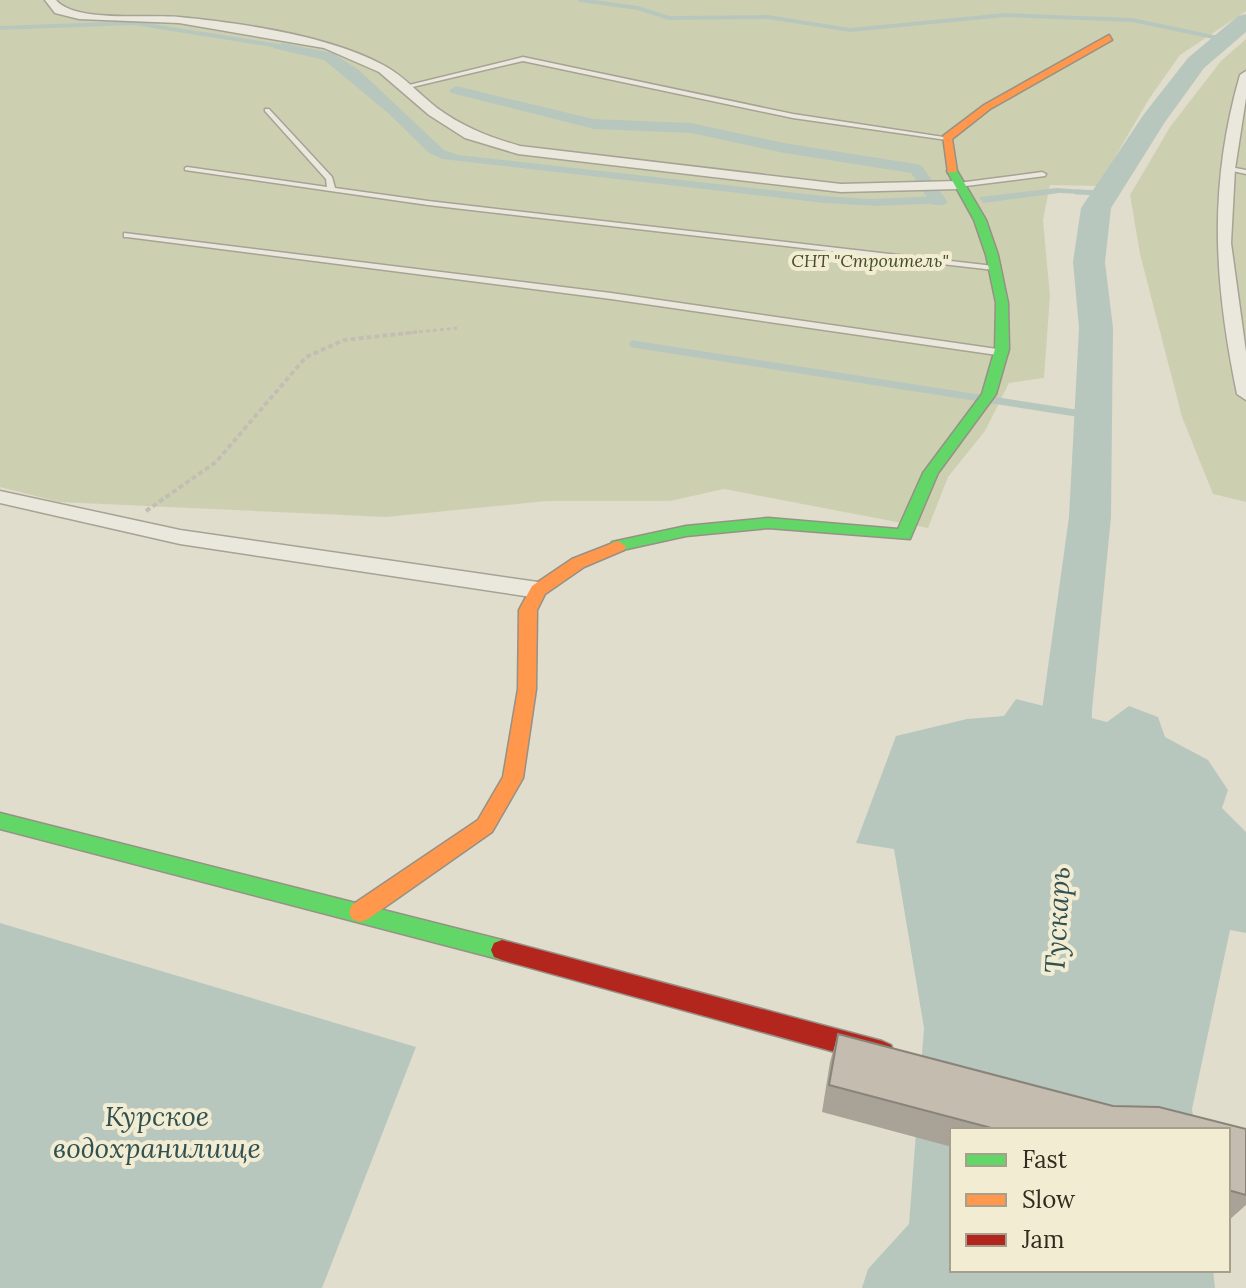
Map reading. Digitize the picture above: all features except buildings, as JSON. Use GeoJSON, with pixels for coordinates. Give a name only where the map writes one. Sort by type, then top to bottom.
{"type":"FeatureCollection","features":[{"type":"Feature","properties":{"kind":"street"},"geometry":{"type":"LineString","coordinates":[[50,0],[59,11],[79,16],[179,20],[327,45],[383,69],[408,86],[434,112],[470,135],[518,150],[827,187],[958,185]]}},
{"type":"Feature","properties":{"kind":"street"},"geometry":{"type":"LineString","coordinates":[[360,912],[485,826],[513,778],[527,689],[528,610],[538,590],[578,563],[616,547],[686,531],[768,523],[904,535],[933,470],[993,390],[1004,353],[1005,325],[994,268],[977,210],[947,165],[947,138],[987,107],[1109,38]]}},
{"type":"Feature","properties":{"kind":"street"},"geometry":{"type":"LineString","coordinates":[[1246,75],[1238,171],[1224,265],[1246,394]]}},
{"type":"Feature","properties":{"kind":"street"},"geometry":{"type":"LineString","coordinates":[[0,497],[123,524],[351,564],[538,590]]}},
{"type":"Feature","properties":{"kind":"street"},"geometry":{"type":"LineString","coordinates":[[0,821],[360,912],[901,1058]]}},
{"type":"Feature","properties":{"kind":"lane"},"geometry":{"type":"LineString","coordinates":[[408,86],[523,59],[793,116],[947,138]]}},
{"type":"Feature","properties":{"kind":"lane"},"geometry":{"type":"LineString","coordinates":[[267,110],[329,179],[332,190]]}},
{"type":"Feature","properties":{"kind":"lane"},"geometry":{"type":"LineString","coordinates":[[187,169],[332,190],[994,268]]}},
{"type":"Feature","properties":{"kind":"lane"},"geometry":{"type":"LineString","coordinates":[[958,185],[1042,174]]}},
{"type":"Feature","properties":{"kind":"lane"},"geometry":{"type":"LineString","coordinates":[[127,235],[611,296],[1004,353]]}},
{"type":"Feature","properties":{"kind":"path"},"geometry":{"type":"LineString","coordinates":[[123,524],[168,498],[216,462],[306,357],[344,340],[457,328]]}},
{"type":"Feature","properties":{"kind":"green space","name":"СНТ \"Строитель\""},"geometry":{"type":"Polygon","coordinates":[[[0,0],[1246,0],[1246,11],[1180,55],[1149,99],[1098,186],[1050,185],[1043,220],[1050,296],[1044,378],[1009,383],[985,431],[948,477],[928,528],[724,489],[670,501],[547,501],[386,517],[59,502],[0,487],[0,0]]]}},
{"type":"Feature","properties":{"kind":"green space"},"geometry":{"type":"Polygon","coordinates":[[[1246,39],[1246,502],[1213,494],[1182,417],[1140,254],[1130,195],[1170,127],[1221,61],[1246,39]]]}},
{"type":"Feature","properties":{"kind":"water"},"geometry":{"type":"Polygon","coordinates":[[[282,43],[333,53],[359,70],[444,150],[458,155],[824,196],[869,199],[942,196],[948,203],[876,206],[824,203],[442,159],[429,153],[388,113],[324,60],[272,48],[282,43]]]}},
{"type":"Feature","properties":{"kind":"water"},"geometry":{"type":"Polygon","coordinates":[[[1057,188],[1085,190],[1084,194],[1059,193],[983,203],[979,197],[1057,188]]]}},
{"type":"Feature","properties":{"kind":"water","name":"Тускарь"},"geometry":{"type":"Polygon","coordinates":[[[1016,699],[1107,722],[1129,706],[1158,717],[1165,737],[1208,760],[1228,790],[1222,808],[1246,832],[1246,933],[1230,930],[1192,1109],[1195,1128],[950,1128],[950,1272],[1213,1272],[1215,1288],[862,1288],[868,1269],[909,1224],[924,1028],[894,849],[856,843],[896,736],[967,719],[1004,716],[1016,699]]]}},
{"type":"Feature","properties":{"kind":"water","name":"Курское водохранилище"},"geometry":{"type":"Polygon","coordinates":[[[0,923],[416,1047],[322,1288],[0,1288],[0,923]]]}},
{"type":"Feature","properties":{"kind":"waterway"},"geometry":{"type":"LineString","coordinates":[[580,0],[638,8],[669,18],[768,17],[850,30],[1005,15],[1132,20],[1223,39]]}},
{"type":"Feature","properties":{"kind":"waterway"},"geometry":{"type":"LineString","coordinates":[[1064,775],[1067,710],[1090,517],[1096,328],[1089,262],[1096,208],[1153,120],[1196,63],[1246,21]]}},
{"type":"Feature","properties":{"kind":"waterway"},"geometry":{"type":"LineString","coordinates":[[0,28],[134,23],[285,47]]}},
{"type":"Feature","properties":{"kind":"waterway"},"geometry":{"type":"LineString","coordinates":[[456,90],[594,124],[691,128],[784,148],[916,169],[938,201]]}},
{"type":"Feature","properties":{"kind":"waterway"},"geometry":{"type":"LineString","coordinates":[[1077,192],[1103,193]]}},
{"type":"Feature","properties":{"kind":"waterway"},"geometry":{"type":"LineString","coordinates":[[633,344],[1095,416]]}},
{"type":"Feature","properties":{"kind":"traffic: fast"},"geometry":{"type":"LineString","coordinates":[[618,546],[686,531],[768,523],[904,535],[931,473],[989,394],[1002,349],[1002,303],[992,255],[980,220],[952,171]]}},
{"type":"Feature","properties":{"kind":"traffic: fast"},"geometry":{"type":"LineString","coordinates":[[0,821],[502,950]]}},
{"type":"Feature","properties":{"kind":"traffic: slow"},"geometry":{"type":"LineString","coordinates":[[952,171],[947,138],[987,107],[1109,38]]}},
{"type":"Feature","properties":{"kind":"traffic: slow"},"geometry":{"type":"LineString","coordinates":[[360,912],[485,826],[513,778],[527,689],[528,610],[538,590],[578,563],[618,546]]}},
{"type":"Feature","properties":{"kind":"traffic: jam"},"geometry":{"type":"LineString","coordinates":[[502,950],[882,1053]]}}]}
